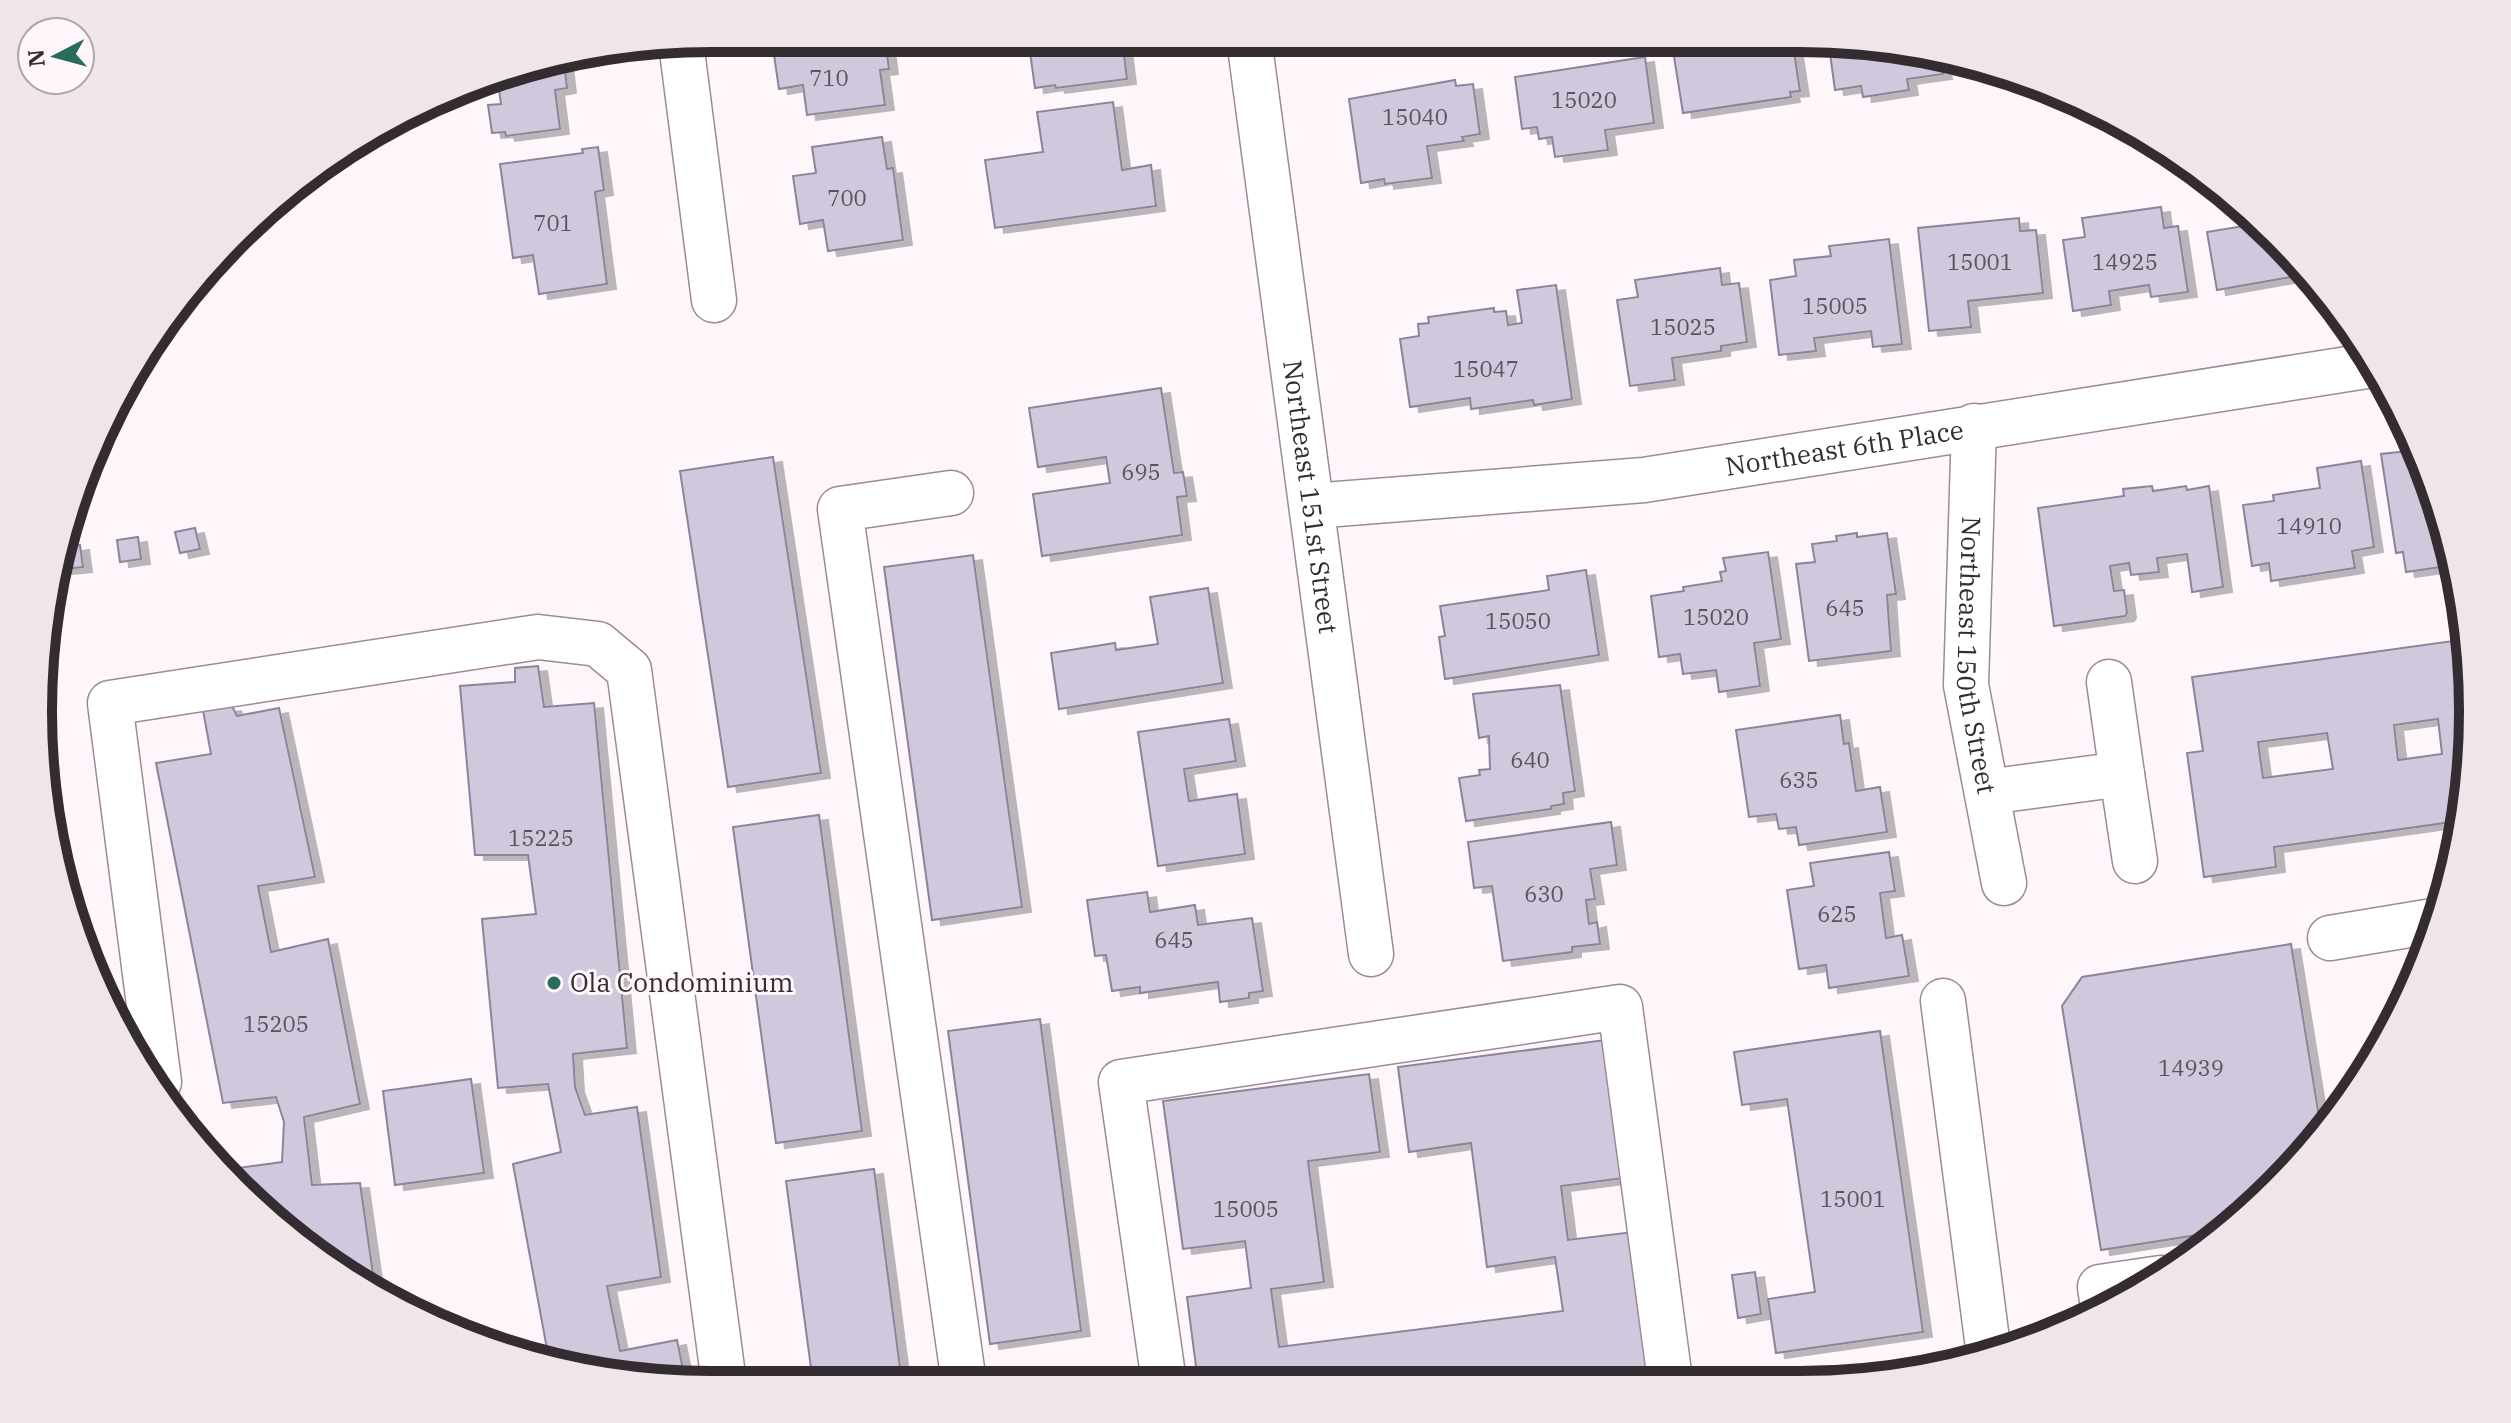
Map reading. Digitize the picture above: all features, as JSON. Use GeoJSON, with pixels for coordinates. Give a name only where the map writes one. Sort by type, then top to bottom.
{"type":"FeatureCollection","features":[{"type":"Feature","properties":{"kind":"street","name":"Northeast 151st Street"},"geometry":{"type":"LineString","coordinates":[[1251,52],[1371,954]]}},
{"type":"Feature","properties":{"kind":"street"},"geometry":{"type":"LineString","coordinates":[[682,53],[714,300]]}},
{"type":"Feature","properties":{"kind":"street","name":"Northeast 6th Place"},"geometry":{"type":"LineString","coordinates":[[1312,506],[1644,480],[2362,367]]}},
{"type":"Feature","properties":{"kind":"street","name":"Northeast 150th Street"},"geometry":{"type":"LineString","coordinates":[[1974,426],[1966,685],[2004,883]]}},
{"type":"Feature","properties":{"kind":"street"},"geometry":{"type":"LineString","coordinates":[[951,493],[840,509],[962,1371]]}},
{"type":"Feature","properties":{"kind":"street"},"geometry":{"type":"LineString","coordinates":[[157,1069],[110,703],[538,637],[598,644],[629,670],[722,1371]]}},
{"type":"Feature","properties":{"kind":"street"},"geometry":{"type":"LineString","coordinates":[[2109,682],[2135,861]]}},
{"type":"Feature","properties":{"kind":"street"},"geometry":{"type":"LineString","coordinates":[[1987,792],[2122,774]]}},
{"type":"Feature","properties":{"kind":"street"},"geometry":{"type":"LineString","coordinates":[[2330,938],[2424,922]]}},
{"type":"Feature","properties":{"kind":"street"},"geometry":{"type":"LineString","coordinates":[[1943,1001],[1987,1343]]}},
{"type":"Feature","properties":{"kind":"street"},"geometry":{"type":"LineString","coordinates":[[1162,1371],[1121,1082],[1620,1007],[1669,1371]]}},
{"type":"Feature","properties":{"kind":"street"},"geometry":{"type":"LineString","coordinates":[[2102,1297],[2100,1287],[2130,1283]]}},
{"type":"Feature","properties":{"kind":"building"},"geometry":{"type":"Polygon","coordinates":[[[774,52],[887,52],[889,69],[880,70],[885,105],[807,115],[803,85],[779,89],[774,52]]]}},
{"type":"Feature","properties":{"kind":"building"},"geometry":{"type":"Polygon","coordinates":[[[1030,52],[1124,52],[1127,79],[1035,88],[1030,52]]]}},
{"type":"Feature","properties":{"kind":"building"},"geometry":{"type":"Polygon","coordinates":[[[1673,52],[1794,52],[1800,91],[1790,92],[1791,97],[1683,113],[1673,52]]]}},
{"type":"Feature","properties":{"kind":"building"},"geometry":{"type":"Polygon","coordinates":[[[1830,53],[1886,58],[1947,69],[1942,70],[1943,74],[1907,79],[1909,90],[1863,97],[1861,86],[1835,90],[1830,53]]]}},
{"type":"Feature","properties":{"kind":"building"},"geometry":{"type":"Polygon","coordinates":[[[1645,57],[1654,123],[1605,130],[1608,150],[1555,157],[1552,137],[1539,139],[1537,127],[1522,129],[1515,77],[1645,57]]]}},
{"type":"Feature","properties":{"kind":"building"},"geometry":{"type":"Polygon","coordinates":[[[565,69],[567,88],[555,90],[560,129],[506,136],[505,132],[492,133],[488,105],[501,104],[499,87],[565,69]]]}},
{"type":"Feature","properties":{"kind":"building"},"geometry":{"type":"Polygon","coordinates":[[[1455,80],[1456,86],[1473,84],[1480,134],[1462,137],[1464,141],[1427,146],[1432,178],[1385,184],[1384,179],[1361,183],[1349,99],[1455,80]]]}},
{"type":"Feature","properties":{"kind":"building"},"geometry":{"type":"Polygon","coordinates":[[[1113,102],[1122,170],[1151,165],[1156,206],[995,228],[985,160],[1043,152],[1037,112],[1113,102]]]}},
{"type":"Feature","properties":{"kind":"building"},"geometry":{"type":"Polygon","coordinates":[[[882,137],[887,169],[893,168],[903,240],[828,251],[823,220],[800,224],[793,176],[816,173],[812,147],[882,137]]]}},
{"type":"Feature","properties":{"kind":"building"},"geometry":{"type":"Polygon","coordinates":[[[598,147],[604,190],[595,192],[607,284],[539,294],[533,255],[513,258],[500,164],[583,153],[582,149],[598,147]]]}},
{"type":"Feature","properties":{"kind":"building"},"geometry":{"type":"Polygon","coordinates":[[[2161,207],[2164,228],[2178,226],[2188,292],[2151,297],[2149,285],[2109,291],[2111,305],[2073,311],[2063,240],[2085,237],[2082,218],[2161,207]]]}},
{"type":"Feature","properties":{"kind":"building"},"geometry":{"type":"Polygon","coordinates":[[[2019,218],[2020,231],[2036,230],[2043,293],[1968,301],[1971,327],[1929,331],[1918,228],[2019,218]]]}},
{"type":"Feature","properties":{"kind":"building"},"geometry":{"type":"Polygon","coordinates":[[[2245,226],[2294,276],[2217,290],[2207,232],[2245,226]]]}},
{"type":"Feature","properties":{"kind":"building"},"geometry":{"type":"Polygon","coordinates":[[[1889,239],[1902,344],[1873,347],[1871,331],[1814,338],[1816,351],[1779,355],[1770,280],[1796,276],[1794,260],[1831,256],[1829,246],[1889,239]]]}},
{"type":"Feature","properties":{"kind":"building"},"geometry":{"type":"Polygon","coordinates":[[[1720,268],[1722,285],[1739,283],[1747,342],[1721,346],[1721,351],[1672,358],[1675,380],[1630,386],[1617,300],[1638,297],[1635,280],[1720,268]]]}},
{"type":"Feature","properties":{"kind":"building"},"geometry":{"type":"Polygon","coordinates":[[[1556,285],[1572,399],[1534,405],[1533,400],[1471,409],[1470,398],[1410,407],[1400,339],[1419,336],[1418,324],[1429,323],[1428,317],[1494,308],[1494,312],[1506,311],[1508,325],[1522,323],[1517,290],[1556,285]]]}},
{"type":"Feature","properties":{"kind":"building"},"geometry":{"type":"Polygon","coordinates":[[[1161,388],[1174,473],[1183,472],[1187,496],[1177,497],[1182,535],[1042,556],[1033,494],[1110,483],[1106,457],[1038,467],[1029,408],[1161,388]]]}},
{"type":"Feature","properties":{"kind":"building"},"geometry":{"type":"Polygon","coordinates":[[[2405,451],[2424,500],[2443,567],[2406,572],[2403,552],[2396,553],[2381,454],[2405,451]]]}},
{"type":"Feature","properties":{"kind":"building"},"geometry":{"type":"Polygon","coordinates":[[[773,457],[821,773],[728,787],[680,471],[773,457]]]}},
{"type":"Feature","properties":{"kind":"building"},"geometry":{"type":"Polygon","coordinates":[[[2361,461],[2374,547],[2352,551],[2355,568],[2271,581],[2269,563],[2252,566],[2243,505],[2274,501],[2273,495],[2320,488],[2317,468],[2361,461]]]}},
{"type":"Feature","properties":{"kind":"building"},"geometry":{"type":"Polygon","coordinates":[[[2152,486],[2153,491],[2209,486],[2223,587],[2192,592],[2187,554],[2157,558],[2159,572],[2131,575],[2129,563],[2110,566],[2114,591],[2124,590],[2125,616],[2054,626],[2038,508],[2124,496],[2123,489],[2152,486]]]}},
{"type":"Feature","properties":{"kind":"building"},"geometry":{"type":"Polygon","coordinates":[[[195,528],[200,549],[180,553],[175,532],[195,528]]]}},
{"type":"Feature","properties":{"kind":"building"},"geometry":{"type":"Polygon","coordinates":[[[1857,533],[1857,537],[1887,533],[1896,594],[1887,595],[1891,651],[1809,661],[1796,564],[1815,562],[1812,544],[1837,541],[1836,536],[1857,533]]]}},
{"type":"Feature","properties":{"kind":"building"},"geometry":{"type":"Polygon","coordinates":[[[138,537],[141,559],[120,562],[117,540],[138,537]]]}},
{"type":"Feature","properties":{"kind":"building"},"geometry":{"type":"Polygon","coordinates":[[[80,545],[83,567],[68,568],[73,546],[80,545]]]}},
{"type":"Feature","properties":{"kind":"building"},"geometry":{"type":"Polygon","coordinates":[[[1768,552],[1781,639],[1754,643],[1760,686],[1719,692],[1716,670],[1683,674],[1680,654],[1659,657],[1651,596],[1722,581],[1720,572],[1726,571],[1723,558],[1768,552]]]}},
{"type":"Feature","properties":{"kind":"building"},"geometry":{"type":"Polygon","coordinates":[[[973,555],[1022,907],[932,920],[884,567],[973,555]]]}},
{"type":"Feature","properties":{"kind":"building"},"geometry":{"type":"Polygon","coordinates":[[[1586,570],[1599,655],[1445,679],[1439,637],[1445,636],[1440,606],[1549,590],[1547,576],[1586,570]]]}},
{"type":"Feature","properties":{"kind":"building"},"geometry":{"type":"Polygon","coordinates":[[[1208,588],[1223,683],[1059,709],[1051,653],[1115,643],[1116,650],[1158,644],[1150,597],[1208,588]]]}},
{"type":"Feature","properties":{"kind":"building"},"geometry":{"type":"Polygon","coordinates":[[[2455,641],[2458,668],[2458,755],[2449,822],[2274,847],[2276,867],[2204,877],[2187,753],[2203,751],[2192,677],[2455,641]],[[2438,719],[2394,725],[2398,760],[2442,754],[2438,719]],[[2327,733],[2258,742],[2263,778],[2333,769],[2327,733]]]}},
{"type":"Feature","properties":{"kind":"building","name":"Ola Condominium"},"geometry":{"type":"Polygon","coordinates":[[[538,666],[544,707],[594,703],[627,1048],[573,1054],[575,1087],[585,1115],[637,1107],[661,1277],[607,1286],[620,1351],[677,1340],[683,1370],[625,1365],[547,1350],[513,1164],[561,1152],[548,1084],[498,1088],[482,919],[536,914],[528,855],[475,855],[460,686],[515,682],[515,668],[538,666]]]}},
{"type":"Feature","properties":{"kind":"building"},"geometry":{"type":"Polygon","coordinates":[[[1560,685],[1575,791],[1563,793],[1564,804],[1551,806],[1551,809],[1466,821],[1459,778],[1480,775],[1479,770],[1490,769],[1489,736],[1479,738],[1473,694],[1560,685]]]}},
{"type":"Feature","properties":{"kind":"building"},"geometry":{"type":"Polygon","coordinates":[[[232,706],[237,716],[279,708],[315,877],[258,886],[271,952],[328,939],[360,1104],[304,1117],[312,1185],[360,1183],[374,1278],[310,1235],[236,1168],[282,1162],[284,1122],[276,1097],[223,1103],[156,763],[211,754],[203,710],[232,706]]]}},
{"type":"Feature","properties":{"kind":"building"},"geometry":{"type":"Polygon","coordinates":[[[1840,715],[1844,744],[1849,743],[1856,791],[1880,787],[1887,832],[1799,845],[1796,827],[1779,829],[1776,814],[1749,817],[1736,730],[1840,715]]]}},
{"type":"Feature","properties":{"kind":"building"},"geometry":{"type":"Polygon","coordinates":[[[1229,719],[1236,761],[1184,769],[1189,801],[1237,794],[1245,854],[1158,866],[1138,732],[1229,719]]]}},
{"type":"Feature","properties":{"kind":"building"},"geometry":{"type":"Polygon","coordinates":[[[819,815],[862,1131],[776,1143],[733,827],[819,815]]]}},
{"type":"Feature","properties":{"kind":"building"},"geometry":{"type":"Polygon","coordinates":[[[1611,822],[1617,865],[1590,869],[1595,899],[1586,900],[1589,924],[1597,922],[1600,944],[1572,947],[1572,952],[1503,961],[1492,886],[1474,888],[1468,842],[1611,822]]]}},
{"type":"Feature","properties":{"kind":"building"},"geometry":{"type":"Polygon","coordinates":[[[1889,852],[1895,891],[1880,893],[1886,938],[1902,935],[1909,976],[1829,988],[1826,965],[1799,969],[1787,890],[1814,886],[1810,863],[1889,852]]]}},
{"type":"Feature","properties":{"kind":"building"},"geometry":{"type":"Polygon","coordinates":[[[1147,892],[1150,912],[1195,905],[1198,925],[1252,918],[1263,991],[1249,993],[1249,998],[1220,1002],[1218,982],[1140,993],[1140,987],[1112,991],[1106,955],[1095,956],[1087,900],[1147,892]]]}},
{"type":"Feature","properties":{"kind":"building"},"geometry":{"type":"Polygon","coordinates":[[[2291,944],[2319,1118],[2266,1178],[2202,1234],[2101,1250],[2062,1006],[2082,977],[2291,944]]]}},
{"type":"Feature","properties":{"kind":"building"},"geometry":{"type":"Polygon","coordinates":[[[1040,1019],[1081,1331],[990,1344],[948,1031],[1040,1019]]]}},
{"type":"Feature","properties":{"kind":"building"},"geometry":{"type":"Polygon","coordinates":[[[1880,1031],[1923,1332],[1776,1353],[1768,1299],[1815,1292],[1787,1099],[1742,1105],[1734,1052],[1880,1031]]]}},
{"type":"Feature","properties":{"kind":"building"},"geometry":{"type":"Polygon","coordinates":[[[1605,1040],[1624,1178],[1561,1186],[1568,1240],[1633,1232],[1652,1371],[1197,1371],[1187,1297],[1251,1288],[1245,1241],[1183,1249],[1163,1101],[1369,1074],[1380,1152],[1308,1161],[1324,1282],[1271,1289],[1279,1347],[1563,1311],[1555,1257],[1487,1267],[1471,1143],[1409,1152],[1398,1067],[1605,1040]]]}},
{"type":"Feature","properties":{"kind":"building"},"geometry":{"type":"Polygon","coordinates":[[[471,1079],[484,1173],[395,1185],[383,1091],[471,1079]]]}},
{"type":"Feature","properties":{"kind":"building"},"geometry":{"type":"Polygon","coordinates":[[[874,1169],[900,1371],[811,1371],[786,1181],[874,1169]]]}},
{"type":"Feature","properties":{"kind":"building"},"geometry":{"type":"Polygon","coordinates":[[[1755,1272],[1761,1314],[1738,1318],[1732,1275],[1755,1272]]]}},
{"type":"Feature","properties":{"kind":"place","name":"Ola Condominium"},"geometry":{"type":"Point","coordinates":[554,983]}}]}
